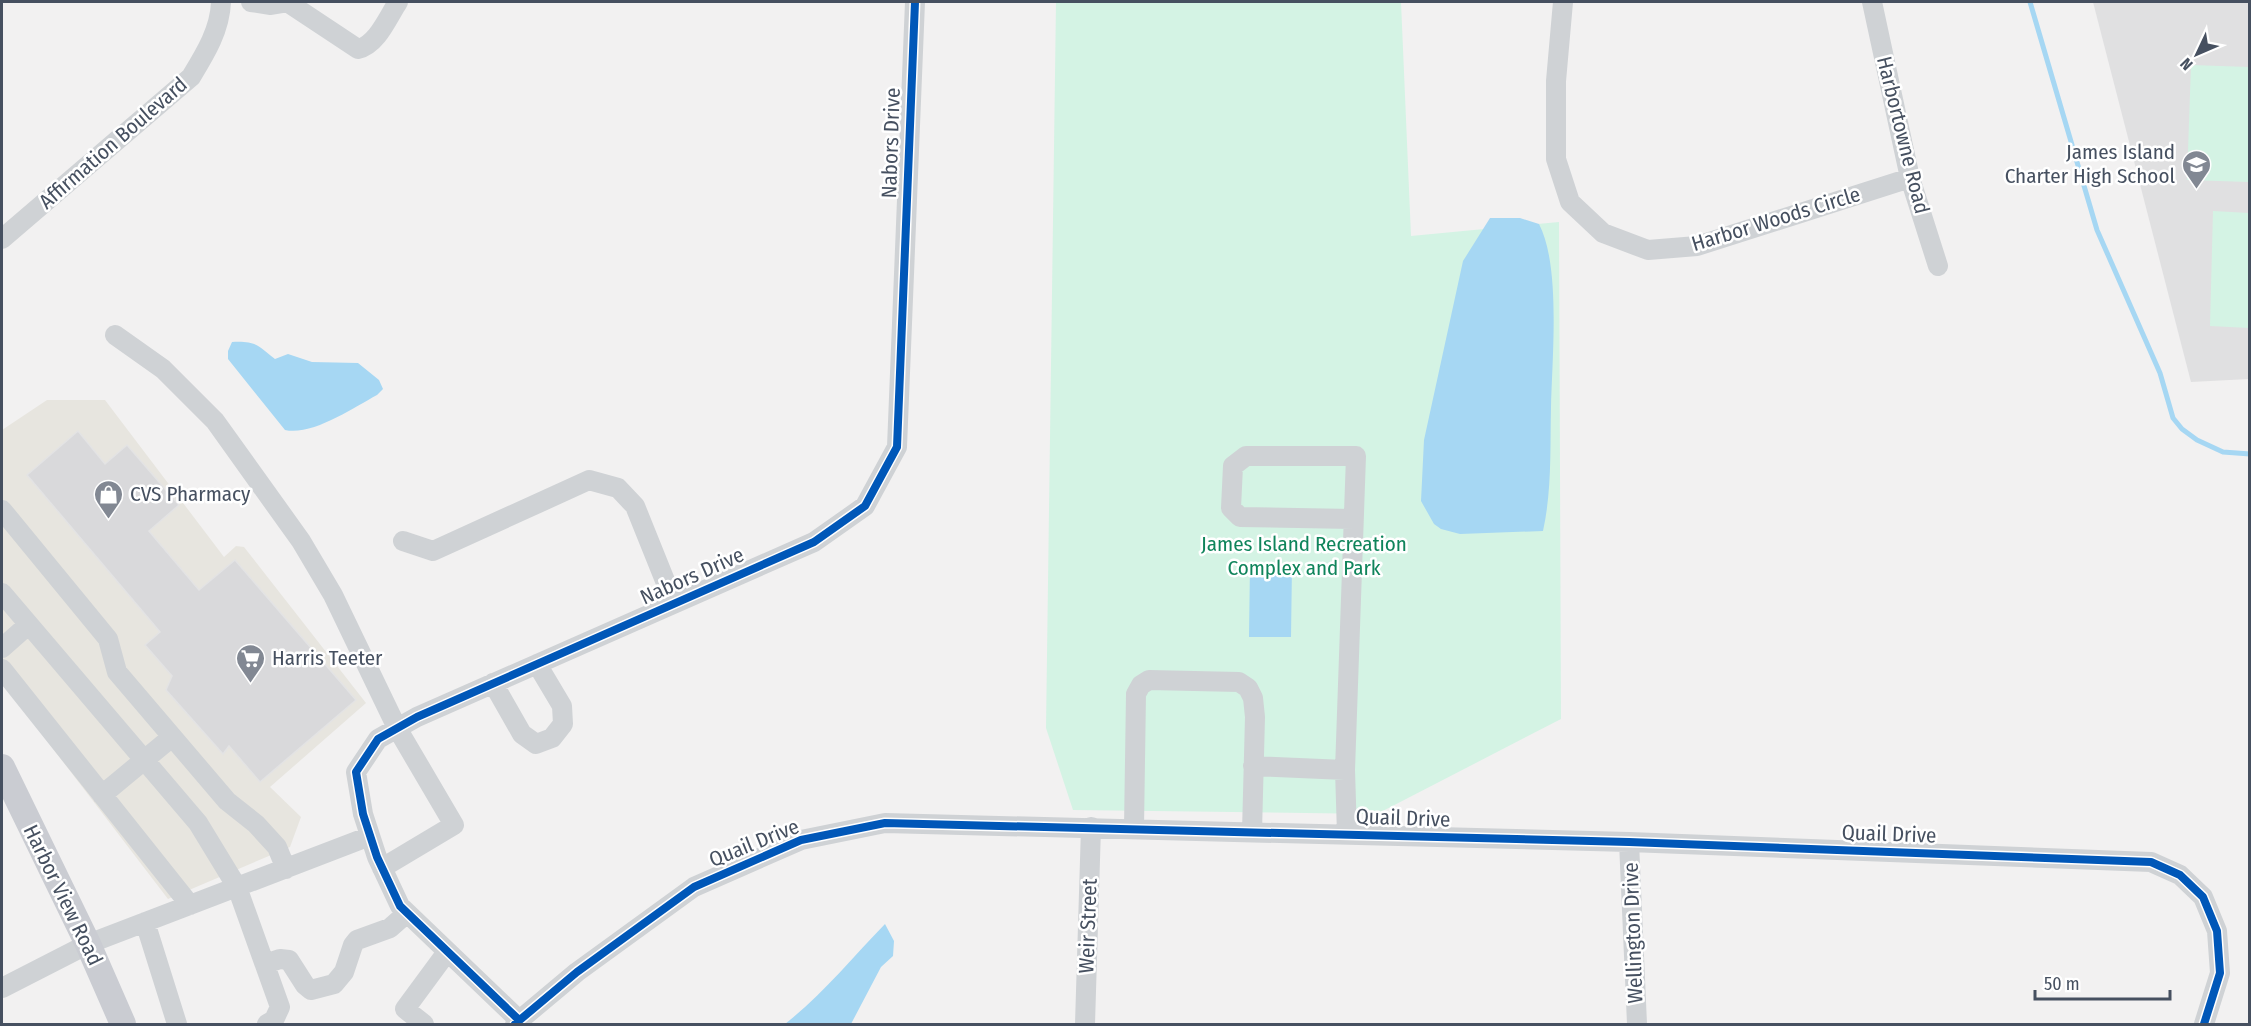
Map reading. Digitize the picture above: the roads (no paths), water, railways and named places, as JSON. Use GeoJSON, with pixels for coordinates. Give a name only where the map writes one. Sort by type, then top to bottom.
{"type":"FeatureCollection","features":[{"type":"Feature","properties":{"kind":"main road","name":"Harbor View Road"},"geometry":{"type":"LineString","coordinates":[[2,767],[88,944],[123,1024]]}},
{"type":"Feature","properties":{"kind":"street","name":"Affirmation Boulevard"},"geometry":{"type":"LineString","coordinates":[[2,239],[191,77],[210,46],[221,2]]}},
{"type":"Feature","properties":{"kind":"street"},"geometry":{"type":"LineString","coordinates":[[251,2],[271,5],[288,2],[358,49],[365,48],[372,42],[399,2]]}},
{"type":"Feature","properties":{"kind":"street","name":"Nabors Drive"},"geometry":{"type":"LineString","coordinates":[[517,1022],[400,906],[370,836],[363,814],[356,771],[378,739],[417,717],[814,542],[865,506],[897,447],[915,2]]}},
{"type":"Feature","properties":{"kind":"street","name":"Harbor Woods Circle"},"geometry":{"type":"LineString","coordinates":[[1563,2],[1557,81],[1556,159],[1570,202],[1603,233],[1648,250],[1697,246],[1910,178]]}},
{"type":"Feature","properties":{"kind":"street","name":"Harbortowne Road"},"geometry":{"type":"LineString","coordinates":[[1872,2],[1910,178],[1938,266]]}},
{"type":"Feature","properties":{"kind":"street"},"geometry":{"type":"LineString","coordinates":[[115,335],[163,369],[215,421],[301,541],[333,595],[397,728],[454,825],[382,868]]}},
{"type":"Feature","properties":{"kind":"street"},"geometry":{"type":"LineString","coordinates":[[1347,834],[1345,770],[1356,456],[1246,456],[1233,466],[1231,508],[1240,517],[1353,519]]}},
{"type":"Feature","properties":{"kind":"street"},"geometry":{"type":"LineString","coordinates":[[403,541],[433,551],[589,480],[618,488],[635,506],[674,603]]}},
{"type":"Feature","properties":{"kind":"street"},"geometry":{"type":"LineString","coordinates":[[4,519],[108,639],[117,672],[227,801],[256,824],[277,847],[286,869]]}},
{"type":"Feature","properties":{"kind":"street"},"geometry":{"type":"LineString","coordinates":[[2,593],[198,823],[237,887],[280,1007],[274,1020],[267,1024]]}},
{"type":"Feature","properties":{"kind":"street"},"geometry":{"type":"LineString","coordinates":[[2,648],[28,625]]}},
{"type":"Feature","properties":{"kind":"street"},"geometry":{"type":"LineString","coordinates":[[493,683],[522,734],[536,744],[552,738],[563,724],[562,706],[537,664]]}},
{"type":"Feature","properties":{"kind":"street"},"geometry":{"type":"LineString","coordinates":[[2,669],[190,905]]}},
{"type":"Feature","properties":{"kind":"street"},"geometry":{"type":"LineString","coordinates":[[1134,828],[1136,694],[1141,685],[1149,680],[1239,682],[1248,688],[1253,698],[1255,717],[1252,832]]}},
{"type":"Feature","properties":{"kind":"street"},"geometry":{"type":"LineString","coordinates":[[102,795],[172,737]]}},
{"type":"Feature","properties":{"kind":"street"},"geometry":{"type":"LineString","coordinates":[[1253,766],[1345,770]]}},
{"type":"Feature","properties":{"kind":"street","name":"Quail Drive"},"geometry":{"type":"LineString","coordinates":[[517,1022],[577,972],[694,887],[801,840],[885,823],[1629,842],[2151,862],[2180,875],[2204,897],[2217,931],[2220,973],[2204,1024]]}},
{"type":"Feature","properties":{"kind":"street","name":"Weir Street"},"geometry":{"type":"LineString","coordinates":[[1085,1024],[1091,827]]}},
{"type":"Feature","properties":{"kind":"street"},"geometry":{"type":"LineString","coordinates":[[2,987],[88,944],[370,836]]}},
{"type":"Feature","properties":{"kind":"street","name":"Wellington Drive"},"geometry":{"type":"LineString","coordinates":[[1629,842],[1637,1024]]}},
{"type":"Feature","properties":{"kind":"street"},"geometry":{"type":"LineString","coordinates":[[265,964],[280,959],[289,960],[305,985],[311,990],[334,984],[344,972],[352,945],[357,940],[390,928],[407,913]]}},
{"type":"Feature","properties":{"kind":"street"},"geometry":{"type":"LineString","coordinates":[[145,922],[177,1024]]}},
{"type":"Feature","properties":{"kind":"street"},"geometry":{"type":"LineString","coordinates":[[424,1024],[405,1009],[447,952]]}},
{"type":"Feature","properties":{"kind":"water"},"geometry":{"type":"Polygon","coordinates":[[[1490,218],[1520,218],[1539,224],[1546,242],[1550,264],[1554,313],[1550,469],[1543,531],[1460,534],[1441,529],[1434,524],[1421,501],[1424,440],[1463,261],[1490,218]]]}},
{"type":"Feature","properties":{"kind":"water"},"geometry":{"type":"Polygon","coordinates":[[[232,342],[256,345],[275,359],[288,354],[312,362],[358,363],[379,380],[383,389],[377,395],[332,420],[307,429],[285,430],[228,359],[228,351],[232,342]]]}},
{"type":"Feature","properties":{"kind":"water"},"geometry":{"type":"Polygon","coordinates":[[[1250,565],[1292,566],[1291,637],[1249,637],[1250,565]]]}},
{"type":"Feature","properties":{"kind":"water"},"geometry":{"type":"Polygon","coordinates":[[[885,924],[894,941],[893,956],[881,967],[851,1024],[785,1024],[824,989],[885,924]]]}},
{"type":"Feature","properties":{"kind":"waterway"},"geometry":{"type":"LineString","coordinates":[[2030,2],[2097,230],[2160,373],[2173,418],[2182,429],[2197,440],[2223,452],[2250,454]]}},
{"type":"Feature","properties":{"kind":"place","name":"James Island Charter High School"},"geometry":{"type":"Point","coordinates":[2196,190]}},
{"type":"Feature","properties":{"kind":"place","name":"CVS Pharmacy"},"geometry":{"type":"Point","coordinates":[109,520]}},
{"type":"Feature","properties":{"kind":"place","name":"Harris Teeter"},"geometry":{"type":"Point","coordinates":[251,684]}},
{"type":"Feature","properties":{"kind":"park label","name":"James Island Recreation Complex and Park"},"geometry":{"type":"Point","coordinates":[1304,556]}}]}
